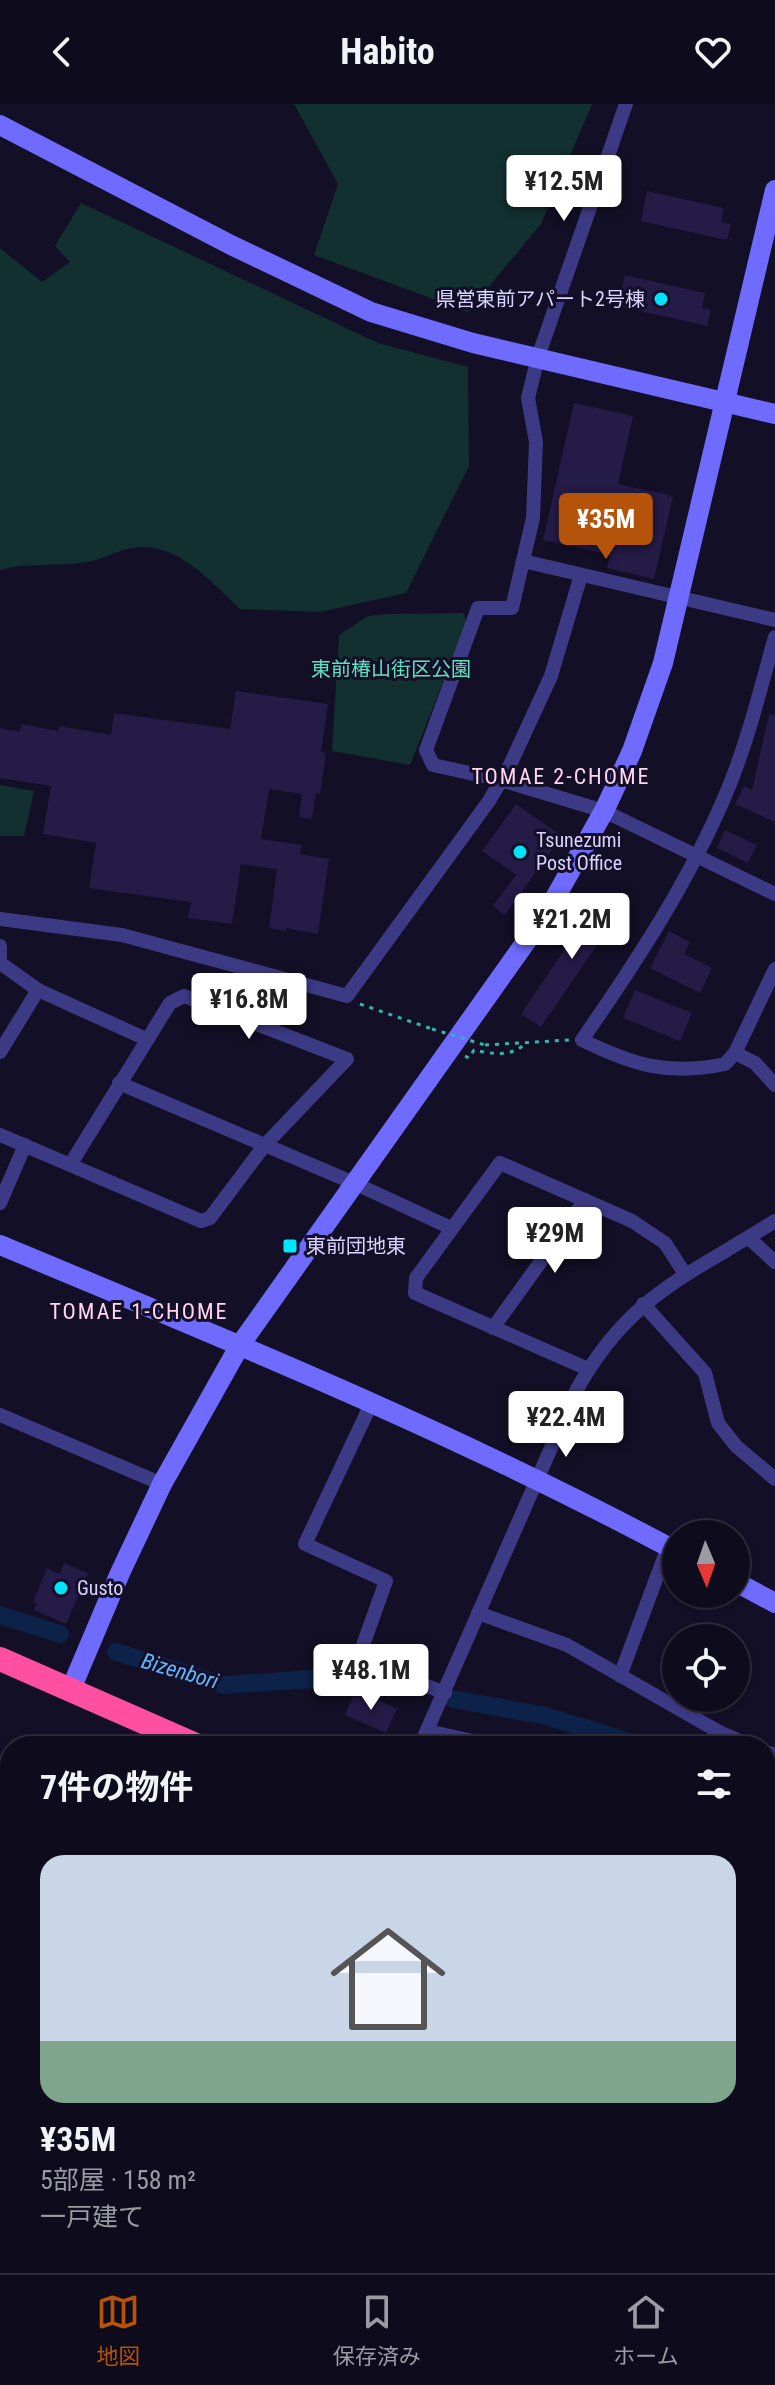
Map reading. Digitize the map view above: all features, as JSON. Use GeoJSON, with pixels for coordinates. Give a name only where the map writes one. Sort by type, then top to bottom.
{"type":"FeatureCollection","features":[{"type":"Feature","properties":{"kind":"highway"},"geometry":{"type":"LineString","coordinates":[[0,1659],[176,1736]]}},
{"type":"Feature","properties":{"kind":"street"},"geometry":{"type":"LineString","coordinates":[[626,104],[538,357],[528,398],[536,442],[533,518],[512,608],[478,608],[426,750],[433,765],[501,780],[604,811],[775,894]]}},
{"type":"Feature","properties":{"kind":"street"},"geometry":{"type":"LineString","coordinates":[[0,125],[244,252],[371,312],[432,332],[775,414]]}},
{"type":"Feature","properties":{"kind":"street"},"geometry":{"type":"LineString","coordinates":[[71,1689],[162,1484],[240,1345],[547,912],[604,811],[651,701],[679,597],[775,190]]}},
{"type":"Feature","properties":{"kind":"street"},"geometry":{"type":"LineString","coordinates":[[523,561],[775,620]]}},
{"type":"Feature","properties":{"kind":"street"},"geometry":{"type":"LineString","coordinates":[[0,919],[122,935],[347,996],[489,801],[510,765],[551,676],[581,575]]}},
{"type":"Feature","properties":{"kind":"street"},"geometry":{"type":"LineString","coordinates":[[775,637],[749,731],[725,796],[663,918],[582,1040],[642,1066],[669,1070],[725,1064],[735,1053],[775,969]]}},
{"type":"Feature","properties":{"kind":"street"},"geometry":{"type":"LineString","coordinates":[[0,946],[0,960],[38,990],[146,1039]]}},
{"type":"Feature","properties":{"kind":"street"},"geometry":{"type":"LineString","coordinates":[[0,1052],[38,990]]}},
{"type":"Feature","properties":{"kind":"street"},"geometry":{"type":"LineString","coordinates":[[0,1135],[25,1145],[70,1165],[201,1221],[210,1218],[264,1146],[347,1059],[184,996],[170,1003],[70,1165]]}},
{"type":"Feature","properties":{"kind":"street"},"geometry":{"type":"LineString","coordinates":[[735,1053],[755,1063],[775,1085]]}},
{"type":"Feature","properties":{"kind":"street"},"geometry":{"type":"LineString","coordinates":[[119,1083],[354,1183],[451,1228]]}},
{"type":"Feature","properties":{"kind":"street"},"geometry":{"type":"LineString","coordinates":[[0,1203],[25,1145]]}},
{"type":"Feature","properties":{"kind":"street"},"geometry":{"type":"LineString","coordinates":[[588,1369],[415,1293],[416,1278],[500,1163],[632,1221],[665,1243],[685,1274]]}},
{"type":"Feature","properties":{"kind":"street"},"geometry":{"type":"LineString","coordinates":[[493,1328],[585,1200]]}},
{"type":"Feature","properties":{"kind":"street"},"geometry":{"type":"LineString","coordinates":[[425,1736],[536,1479],[588,1369],[606,1343],[643,1304],[685,1274],[775,1221]]}},
{"type":"Feature","properties":{"kind":"street"},"geometry":{"type":"LineString","coordinates":[[749,1238],[775,1262]]}},
{"type":"Feature","properties":{"kind":"street"},"geometry":{"type":"LineString","coordinates":[[0,1245],[240,1345],[371,1404],[536,1479],[662,1544]]}},
{"type":"Feature","properties":{"kind":"street"},"geometry":{"type":"LineString","coordinates":[[643,1304],[705,1373],[718,1423],[736,1446],[775,1479]]}},
{"type":"Feature","properties":{"kind":"street"},"geometry":{"type":"LineString","coordinates":[[371,1404],[305,1544],[386,1581],[358,1659],[445,1693]]}},
{"type":"Feature","properties":{"kind":"street"},"geometry":{"type":"LineString","coordinates":[[0,1415],[162,1484]]}},
{"type":"Feature","properties":{"kind":"street"},"geometry":{"type":"LineString","coordinates":[[620,1676],[662,1573]]}},
{"type":"Feature","properties":{"kind":"street"},"geometry":{"type":"LineString","coordinates":[[750,1590],[775,1603]]}},
{"type":"Feature","properties":{"kind":"street"},"geometry":{"type":"LineString","coordinates":[[478,1613],[567,1645],[728,1736]]}},
{"type":"Feature","properties":{"kind":"street"},"geometry":{"type":"LineString","coordinates":[[427,1731],[450,1736]]}},
{"type":"Feature","properties":{"kind":"path"},"geometry":{"type":"LineString","coordinates":[[347,996],[355,1002],[485,1045],[582,1040]]}},
{"type":"Feature","properties":{"kind":"path"},"geometry":{"type":"LineString","coordinates":[[452,1049],[469,1058],[474,1050],[491,1054],[517,1052],[526,1044]]}},
{"type":"Feature","properties":{"kind":"green space"},"geometry":{"type":"Polygon","coordinates":[[[294,104],[592,104],[541,224],[468,312],[314,255],[338,184],[294,104]]]}},
{"type":"Feature","properties":{"kind":"green space"},"geometry":{"type":"Polygon","coordinates":[[[81,203],[378,343],[468,367],[469,466],[406,593],[320,612],[240,609],[192,566],[164,550],[149,547],[127,549],[86,562],[0,570],[0,248],[42,282],[70,262],[55,246],[81,203]]]}},
{"type":"Feature","properties":{"kind":"green space","name":"東前椿山街区公園"},"geometry":{"type":"Polygon","coordinates":[[[463,613],[467,622],[410,765],[332,751],[339,635],[368,616],[463,613]]]}},
{"type":"Feature","properties":{"kind":"green space"},"geometry":{"type":"Polygon","coordinates":[[[0,785],[34,791],[24,836],[0,836],[0,785]]]}},
{"type":"Feature","properties":{"kind":"building"},"geometry":{"type":"Polygon","coordinates":[[[647,191],[724,208],[721,222],[731,224],[727,240],[641,221],[647,191]]]}},
{"type":"Feature","properties":{"kind":"building","name":"県営東前アパート2号棟"},"geometry":{"type":"Polygon","coordinates":[[[625,275],[705,293],[702,308],[711,310],[707,326],[618,306],[625,275]]]}},
{"type":"Feature","properties":{"kind":"building"},"geometry":{"type":"Polygon","coordinates":[[[574,403],[633,416],[618,484],[673,496],[654,579],[607,568],[610,555],[543,540],[574,403]]]}},
{"type":"Feature","properties":{"kind":"building"},"geometry":{"type":"Polygon","coordinates":[[[236,691],[328,704],[321,752],[326,753],[320,794],[316,793],[312,819],[299,817],[302,794],[269,789],[261,839],[302,845],[300,854],[329,859],[318,934],[269,928],[277,869],[241,864],[232,924],[188,918],[191,902],[89,888],[96,843],[43,834],[51,786],[0,778],[0,728],[20,732],[21,724],[58,731],[59,726],[111,735],[114,713],[230,729],[236,691]]]}},
{"type":"Feature","properties":{"kind":"building"},"geometry":{"type":"Polygon","coordinates":[[[769,714],[775,715],[775,822],[735,804],[744,786],[752,790],[769,714]]]}},
{"type":"Feature","properties":{"kind":"building"},"geometry":{"type":"Polygon","coordinates":[[[516,804],[562,836],[505,915],[493,906],[516,875],[482,851],[516,804]]]}},
{"type":"Feature","properties":{"kind":"building"},"geometry":{"type":"Polygon","coordinates":[[[725,830],[757,845],[748,863],[717,848],[725,830]]]}},
{"type":"Feature","properties":{"kind":"building"},"geometry":{"type":"Polygon","coordinates":[[[602,894],[622,908],[541,1027],[521,1014],[602,894]]]}},
{"type":"Feature","properties":{"kind":"building"},"geometry":{"type":"Polygon","coordinates":[[[669,931],[690,942],[684,954],[712,968],[700,993],[650,968],[669,931]]]}},
{"type":"Feature","properties":{"kind":"building"},"geometry":{"type":"Polygon","coordinates":[[[635,990],[692,1013],[680,1041],[623,1018],[635,990]]]}},
{"type":"Feature","properties":{"kind":"building","name":"Gusto"},"geometry":{"type":"Polygon","coordinates":[[[64,1563],[88,1573],[66,1624],[34,1610],[37,1604],[33,1602],[47,1568],[60,1574],[64,1563]]]}},
{"type":"Feature","properties":{"kind":"building"},"geometry":{"type":"Polygon","coordinates":[[[356,1690],[397,1709],[386,1733],[345,1715],[356,1690]]]}},
{"type":"Feature","properties":{"kind":"waterway","name":"Bizenbori"},"geometry":{"type":"LineString","coordinates":[[0,1615],[60,1634]]}},
{"type":"Feature","properties":{"kind":"waterway","name":"Bizenbori"},"geometry":{"type":"LineString","coordinates":[[116,1652],[224,1685],[343,1677],[388,1686]]}},
{"type":"Feature","properties":{"kind":"waterway","name":"Bizenbori"},"geometry":{"type":"LineString","coordinates":[[453,1699],[546,1716],[610,1736]]}},
{"type":"Feature","properties":{"kind":"place","name":"県営東前アパート2号棟"},"geometry":{"type":"Point","coordinates":[661,299]}},
{"type":"Feature","properties":{"kind":"place","name":"Tsunezumi Post Office"},"geometry":{"type":"Point","coordinates":[520,852]}},
{"type":"Feature","properties":{"kind":"place","name":"東前団地東"},"geometry":{"type":"Point","coordinates":[290,1246]}},
{"type":"Feature","properties":{"kind":"place","name":"Gusto"},"geometry":{"type":"Point","coordinates":[61,1588]}},
{"type":"Feature","properties":{"kind":"district","name":"TOMAE 2-CHOME"},"geometry":{"type":"Point","coordinates":[561,776]}},
{"type":"Feature","properties":{"kind":"district","name":"TOMAE 1-CHOME"},"geometry":{"type":"Point","coordinates":[139,1311]}}]}
